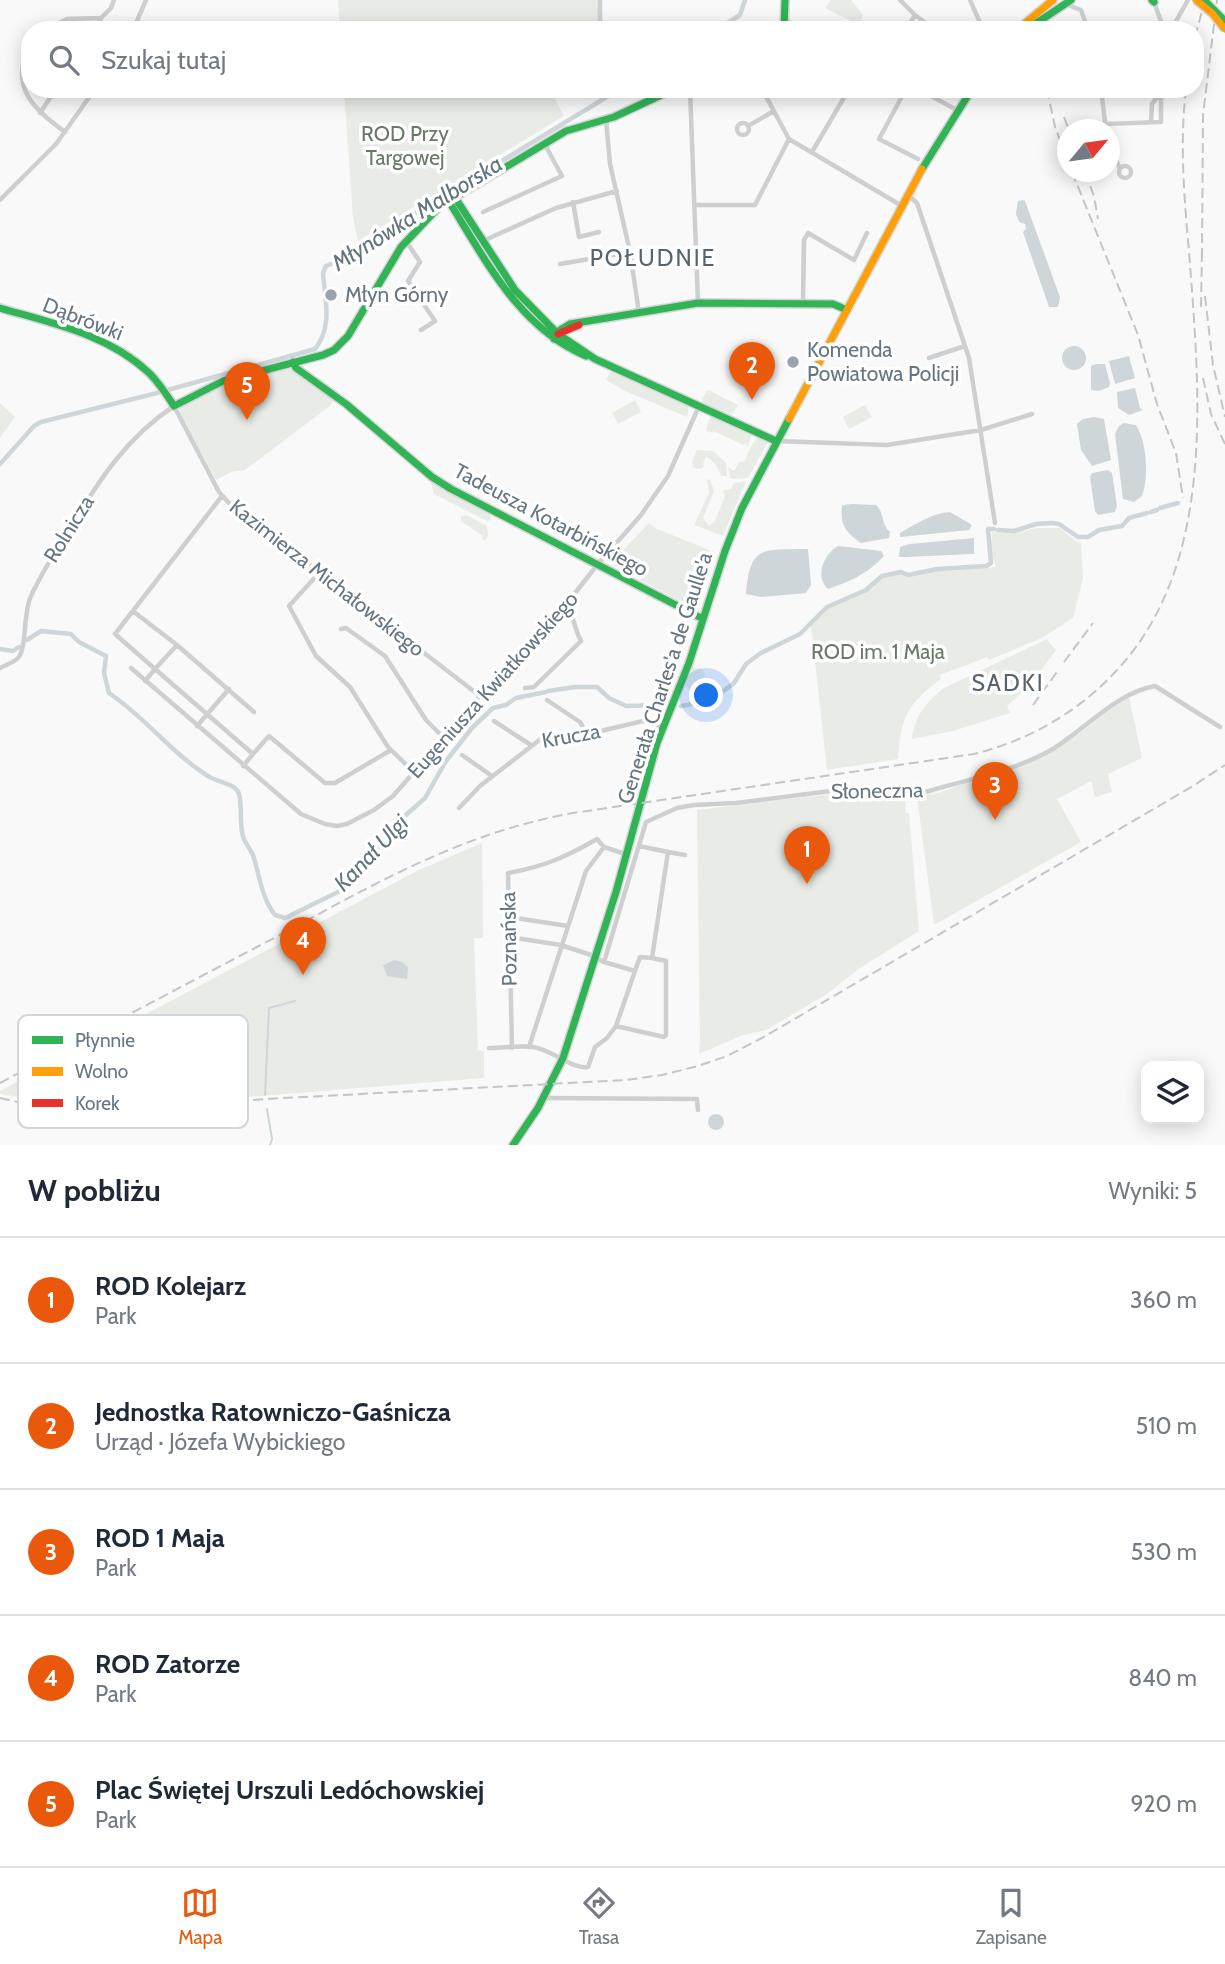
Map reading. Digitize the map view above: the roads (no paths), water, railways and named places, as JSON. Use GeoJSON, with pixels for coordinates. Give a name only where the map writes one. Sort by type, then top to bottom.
{"type":"FeatureCollection","features":[{"type":"Feature","properties":{"kind":"street"},"geometry":{"type":"LineString","coordinates":[[63,21],[101,19],[114,0]]}},
{"type":"Feature","properties":{"kind":"street"},"geometry":{"type":"LineString","coordinates":[[137,21],[146,0]]}},
{"type":"Feature","properties":{"kind":"street"},"geometry":{"type":"LineString","coordinates":[[600,0],[600,21]]}},
{"type":"Feature","properties":{"kind":"street"},"geometry":{"type":"LineString","coordinates":[[785,0],[785,20]]}},
{"type":"Feature","properties":{"kind":"street"},"geometry":{"type":"LineString","coordinates":[[900,0],[923,21]]}},
{"type":"Feature","properties":{"kind":"street"},"geometry":{"type":"LineString","coordinates":[[970,0],[979,21]]}},
{"type":"Feature","properties":{"kind":"street"},"geometry":{"type":"LineString","coordinates":[[1028,21],[1053,0]]}},
{"type":"Feature","properties":{"kind":"street"},"geometry":{"type":"LineString","coordinates":[[1176,21],[1188,0]]}},
{"type":"Feature","properties":{"kind":"street"},"geometry":{"type":"LineString","coordinates":[[1196,0],[1213,13],[1225,29]]}},
{"type":"Feature","properties":{"kind":"street"},"geometry":{"type":"LineString","coordinates":[[1205,0],[1225,21]]}},
{"type":"Feature","properties":{"kind":"street"},"geometry":{"type":"LineString","coordinates":[[1153,1],[1161,21]]}},
{"type":"Feature","properties":{"kind":"street"},"geometry":{"type":"LineString","coordinates":[[1040,21],[1068,2],[1081,10],[1085,21]]}},
{"type":"Feature","properties":{"kind":"street"},"geometry":{"type":"LineString","coordinates":[[911,21],[915,15]]}},
{"type":"Feature","properties":{"kind":"street"},"geometry":{"type":"LineString","coordinates":[[29,98],[40,113],[65,132]]}},
{"type":"Feature","properties":{"kind":"street"},"geometry":{"type":"LineString","coordinates":[[40,113],[50,98]]}},
{"type":"Feature","properties":{"kind":"street"},"geometry":{"type":"LineString","coordinates":[[0,200],[65,132],[89,98]]}},
{"type":"Feature","properties":{"kind":"street"},"geometry":{"type":"LineString","coordinates":[[174,406],[218,383],[323,355],[341,344],[405,241],[421,223],[451,198],[566,131],[606,119],[654,98]]}},
{"type":"Feature","properties":{"kind":"street"},"geometry":{"type":"LineString","coordinates":[[690,98],[698,303]]}},
{"type":"Feature","properties":{"kind":"street"},"geometry":{"type":"LineString","coordinates":[[767,98],[789,139],[902,206]]}},
{"type":"Feature","properties":{"kind":"street"},"geometry":{"type":"LineString","coordinates":[[812,152],[844,98]]}},
{"type":"Feature","properties":{"kind":"street"},"geometry":{"type":"LineString","coordinates":[[901,98],[879,139],[918,159]]}},
{"type":"Feature","properties":{"kind":"street"},"geometry":{"type":"LineString","coordinates":[[935,98],[957,110]]}},
{"type":"Feature","properties":{"kind":"street","name":"Generała Charles'a de Gaulle'a"},"geometry":{"type":"LineString","coordinates":[[513,1145],[544,1098],[563,1058],[596,958],[651,764],[689,663],[733,530],[776,441],[902,206],[966,98]]}},
{"type":"Feature","properties":{"kind":"street"},"geometry":{"type":"LineString","coordinates":[[1102,98],[1105,119]]}},
{"type":"Feature","properties":{"kind":"street"},"geometry":{"type":"LineString","coordinates":[[1151,122],[1152,104],[1156,98]]}},
{"type":"Feature","properties":{"kind":"street"},"geometry":{"type":"LineString","coordinates":[[1120,125],[1161,122],[1161,98]]}},
{"type":"Feature","properties":{"kind":"street"},"geometry":{"type":"LineString","coordinates":[[748,126],[775,111]]}},
{"type":"Feature","properties":{"kind":"street"},"geometry":{"type":"LineString","coordinates":[[606,119],[610,164],[630,252],[639,313]]}},
{"type":"Feature","properties":{"kind":"street"},"geometry":{"type":"LineString","coordinates":[[695,205],[757,203],[789,139]]}},
{"type":"Feature","properties":{"kind":"street"},"geometry":{"type":"LineString","coordinates":[[483,212],[562,176],[544,143]]}},
{"type":"Feature","properties":{"kind":"street"},"geometry":{"type":"LineString","coordinates":[[483,241],[533,217],[573,202],[617,191]]}},
{"type":"Feature","properties":{"kind":"street"},"geometry":{"type":"LineString","coordinates":[[908,195],[918,204],[969,358],[995,523]]}},
{"type":"Feature","properties":{"kind":"street"},"geometry":{"type":"LineString","coordinates":[[451,198],[520,296],[556,336]]}},
{"type":"Feature","properties":{"kind":"street"},"geometry":{"type":"LineString","coordinates":[[451,198],[509,294],[556,336],[595,359],[776,441],[887,445],[981,430],[1031,414]]}},
{"type":"Feature","properties":{"kind":"street"},"geometry":{"type":"LineString","coordinates":[[573,202],[579,237],[599,232]]}},
{"type":"Feature","properties":{"kind":"street"},"geometry":{"type":"LineString","coordinates":[[803,304],[804,240],[808,233],[854,260],[867,233]]}},
{"type":"Feature","properties":{"kind":"street"},"geometry":{"type":"LineString","coordinates":[[405,241],[420,262],[408,281],[435,321],[421,330]]}},
{"type":"Feature","properties":{"kind":"street"},"geometry":{"type":"LineString","coordinates":[[560,264],[630,252]]}},
{"type":"Feature","properties":{"kind":"street"},"geometry":{"type":"LineString","coordinates":[[556,336],[565,326],[698,303],[836,304],[847,310]]}},
{"type":"Feature","properties":{"kind":"street","name":"Dąbrówki"},"geometry":{"type":"LineString","coordinates":[[0,308],[108,344],[141,365],[174,406]]}},
{"type":"Feature","properties":{"kind":"street"},"geometry":{"type":"LineString","coordinates":[[929,358],[965,346]]}},
{"type":"Feature","properties":{"kind":"street","name":"Tadeusza Kotarbińskiego"},"geometry":{"type":"LineString","coordinates":[[293,362],[296,368],[346,404],[432,477],[472,501],[703,619]]}},
{"type":"Feature","properties":{"kind":"street","name":"Kazimierza Michałowskiego"},"geometry":{"type":"LineString","coordinates":[[174,406],[222,496],[480,696]]}},
{"type":"Feature","properties":{"kind":"street","name":"Rolnicza"},"geometry":{"type":"LineString","coordinates":[[0,668],[16,660],[23,651],[24,625],[30,598],[46,566],[103,475],[136,436],[174,406]]}},
{"type":"Feature","properties":{"kind":"street","name":"Eugeniusza Kwiatkowskiego"},"geometry":{"type":"LineString","coordinates":[[131,668],[301,814],[325,824],[347,824],[393,796],[480,696],[565,606],[659,491],[699,406]]}},
{"type":"Feature","properties":{"kind":"street"},"geometry":{"type":"LineString","coordinates":[[222,496],[115,634],[253,754]]}},
{"type":"Feature","properties":{"kind":"street"},"geometry":{"type":"LineString","coordinates":[[319,573],[289,606],[316,656],[357,695],[391,750],[414,772]]}},
{"type":"Feature","properties":{"kind":"street"},"geometry":{"type":"LineString","coordinates":[[525,688],[534,687],[581,641],[576,632],[574,618],[565,606]]}},
{"type":"Feature","properties":{"kind":"street"},"geometry":{"type":"LineString","coordinates":[[134,612],[177,645],[254,712]]}},
{"type":"Feature","properties":{"kind":"street"},"geometry":{"type":"LineString","coordinates":[[341,629],[346,628],[385,656],[426,720],[443,737]]}},
{"type":"Feature","properties":{"kind":"street"},"geometry":{"type":"LineString","coordinates":[[145,681],[177,645]]}},
{"type":"Feature","properties":{"kind":"street","name":"Słoneczna"},"geometry":{"type":"LineString","coordinates":[[604,962],[646,822],[682,806],[736,803],[862,788],[922,793],[1014,766],[1050,750],[1081,730],[1125,695],[1155,686],[1220,727]]}},
{"type":"Feature","properties":{"kind":"street"},"geometry":{"type":"LineString","coordinates":[[197,726],[229,689]]}},
{"type":"Feature","properties":{"kind":"street"},"geometry":{"type":"LineString","coordinates":[[547,699],[580,722],[588,734]]}},
{"type":"Feature","properties":{"kind":"street"},"geometry":{"type":"LineString","coordinates":[[494,721],[531,745]]}},
{"type":"Feature","properties":{"kind":"street","name":"Krucza"},"geometry":{"type":"LineString","coordinates":[[459,808],[471,793],[542,738],[588,734],[643,721],[664,727]]}},
{"type":"Feature","properties":{"kind":"street"},"geometry":{"type":"LineString","coordinates":[[243,766],[270,736],[318,778],[331,784],[391,750]]}},
{"type":"Feature","properties":{"kind":"street"},"geometry":{"type":"LineString","coordinates":[[462,755],[492,776]]}},
{"type":"Feature","properties":{"kind":"street","name":"Poznańska"},"geometry":{"type":"LineString","coordinates":[[512,1048],[508,873],[543,866],[597,839],[604,847],[622,853]]}},
{"type":"Feature","properties":{"kind":"street"},"geometry":{"type":"LineString","coordinates":[[639,846],[685,855]]}},
{"type":"Feature","properties":{"kind":"street"},"geometry":{"type":"LineString","coordinates":[[529,1047],[586,871],[604,847]]}},
{"type":"Feature","properties":{"kind":"street"},"geometry":{"type":"LineString","coordinates":[[652,958],[668,852]]}},
{"type":"Feature","properties":{"kind":"street"},"geometry":{"type":"LineString","coordinates":[[509,916],[568,926]]}},
{"type":"Feature","properties":{"kind":"street"},"geometry":{"type":"LineString","coordinates":[[509,937],[561,945],[635,971]]}},
{"type":"Feature","properties":{"kind":"street"},"geometry":{"type":"LineString","coordinates":[[489,1048],[529,1047],[563,1058],[577,1067],[589,1067],[595,1047],[607,1038],[616,1026],[640,957],[666,961],[666,1035],[664,1037],[616,1026]]}},
{"type":"Feature","properties":{"kind":"street"},"geometry":{"type":"LineString","coordinates":[[544,1098],[696,1099],[698,1110]]}},
{"type":"Feature","properties":{"kind":"waterway","name":"Młynówka Malborska"},"geometry":{"type":"LineString","coordinates":[[731,21],[740,15],[745,0]]}},
{"type":"Feature","properties":{"kind":"waterway","name":"Młynówka Malborska"},"geometry":{"type":"LineString","coordinates":[[0,464],[34,426],[41,422],[315,349],[321,340],[326,322],[323,273],[326,266],[351,256],[356,247],[605,98]]}},
{"type":"Feature","properties":{"kind":"waterway"},"geometry":{"type":"LineString","coordinates":[[1160,508],[1178,503]]}},
{"type":"Feature","properties":{"kind":"waterway"},"geometry":{"type":"LineString","coordinates":[[1151,512],[1157,510]]}},
{"type":"Feature","properties":{"kind":"waterway"},"geometry":{"type":"LineString","coordinates":[[998,530],[1014,531],[1036,524],[1052,523],[1059,524],[1078,537],[1088,537],[1099,530],[1122,526],[1129,518],[1147,513]]}},
{"type":"Feature","properties":{"kind":"waterway","name":"Kanał Ulgi"},"geometry":{"type":"LineString","coordinates":[[681,706],[718,700],[721,693],[734,683],[746,664],[761,653],[800,634],[827,607],[866,590],[882,576],[901,572],[908,575],[937,569],[986,566],[991,563],[988,529],[994,529]]}},
{"type":"Feature","properties":{"kind":"waterway","name":"Kanał Ulgi"},"geometry":{"type":"LineString","coordinates":[[27,640],[41,631],[71,634],[79,642],[106,656],[104,673],[109,693],[195,767],[237,790],[240,798],[241,828],[253,855],[264,894],[275,915],[285,918],[338,892],[357,866],[374,854],[388,831],[425,798],[446,761],[472,728],[493,708],[506,705],[516,698],[546,692]]}},
{"type":"Feature","properties":{"kind":"waterway","name":"Kanał Ulgi"},"geometry":{"type":"LineString","coordinates":[[0,649],[13,651],[19,647]]}},
{"type":"Feature","properties":{"kind":"waterway","name":"Kanał Ulgi"},"geometry":{"type":"LineString","coordinates":[[548,691],[597,687],[609,698],[626,706],[664,705]]}},
{"type":"Feature","properties":{"kind":"waterway"},"geometry":{"type":"LineString","coordinates":[[265,1095],[269,1008],[295,1001]]}},
{"type":"Feature","properties":{"kind":"waterway"},"geometry":{"type":"LineString","coordinates":[[267,1109],[272,1139],[270,1145]]}},
{"type":"Feature","properties":{"kind":"railway"},"geometry":{"type":"LineString","coordinates":[[1199,21],[1205,0]]}},
{"type":"Feature","properties":{"kind":"railway"},"geometry":{"type":"LineString","coordinates":[[1202,258],[1203,115],[1217,0]]}},
{"type":"Feature","properties":{"kind":"railway"},"geometry":{"type":"LineString","coordinates":[[1049,98],[1057,132]]}},
{"type":"Feature","properties":{"kind":"railway"},"geometry":{"type":"LineString","coordinates":[[129,1015],[384,880],[493,833],[573,813],[974,754],[1034,732],[1071,711],[1087,698],[1118,669],[1149,627],[1172,580],[1186,529],[1194,477],[1197,368],[1184,176],[1185,98]]}},
{"type":"Feature","properties":{"kind":"railway"},"geometry":{"type":"LineString","coordinates":[[1076,182],[1138,335],[1157,404],[1176,453],[1183,498]]}},
{"type":"Feature","properties":{"kind":"railway"},"geometry":{"type":"LineString","coordinates":[[1089,182],[1098,219]]}},
{"type":"Feature","properties":{"kind":"railway"},"geometry":{"type":"LineString","coordinates":[[1201,307],[1202,250]]}},
{"type":"Feature","properties":{"kind":"railway"},"geometry":{"type":"LineString","coordinates":[[1205,296],[1213,365],[1225,417]]}},
{"type":"Feature","properties":{"kind":"railway"},"geometry":{"type":"LineString","coordinates":[[1203,378],[1211,414],[1225,444]]}},
{"type":"Feature","properties":{"kind":"railway"},"geometry":{"type":"LineString","coordinates":[[1064,662],[1093,623]]}},
{"type":"Feature","properties":{"kind":"railway"},"geometry":{"type":"LineString","coordinates":[[1033,705],[1057,672]]}},
{"type":"Feature","properties":{"kind":"railway"},"geometry":{"type":"LineString","coordinates":[[248,1100],[626,1080],[698,1066],[727,1056],[762,1038],[1225,765]]}},
{"type":"Feature","properties":{"kind":"railway"},"geometry":{"type":"LineString","coordinates":[[0,1083],[18,1073]]}},
{"type":"Feature","properties":{"kind":"railway"},"geometry":{"type":"LineString","coordinates":[[0,1098],[18,1102]]}},
{"type":"Feature","properties":{"kind":"place","name":"Młyn Górny"},"geometry":{"type":"Point","coordinates":[331,295]}},
{"type":"Feature","properties":{"kind":"place","name":"Komenda Powiatowa Policji"},"geometry":{"type":"Point","coordinates":[793,362]}},
{"type":"Feature","properties":{"kind":"place","name":"Jednostka Ratowniczo-Gaśnicza"},"geometry":{"type":"Point","coordinates":[752,400]}},
{"type":"Feature","properties":{"kind":"place","name":"Plac Świętej Urszuli Ledóchowskiej"},"geometry":{"type":"Point","coordinates":[247,420]}},
{"type":"Feature","properties":{"kind":"place","name":"ROD 1 Maja"},"geometry":{"type":"Point","coordinates":[995,820]}},
{"type":"Feature","properties":{"kind":"place","name":"ROD Kolejarz"},"geometry":{"type":"Point","coordinates":[807,884]}},
{"type":"Feature","properties":{"kind":"place","name":"ROD Zatorze"},"geometry":{"type":"Point","coordinates":[303,975]}},
{"type":"Feature","properties":{"kind":"district","name":"POŁUDNIE"},"geometry":{"type":"Point","coordinates":[653,258]}},
{"type":"Feature","properties":{"kind":"district","name":"SADKI"},"geometry":{"type":"Point","coordinates":[1008,683]}},
{"type":"Feature","properties":{"kind":"park label","name":"ROD Przy Targowej"},"geometry":{"type":"Point","coordinates":[405,146]}},
{"type":"Feature","properties":{"kind":"park label","name":"ROD im. 1 Maja"},"geometry":{"type":"Point","coordinates":[878,652]}}]}
